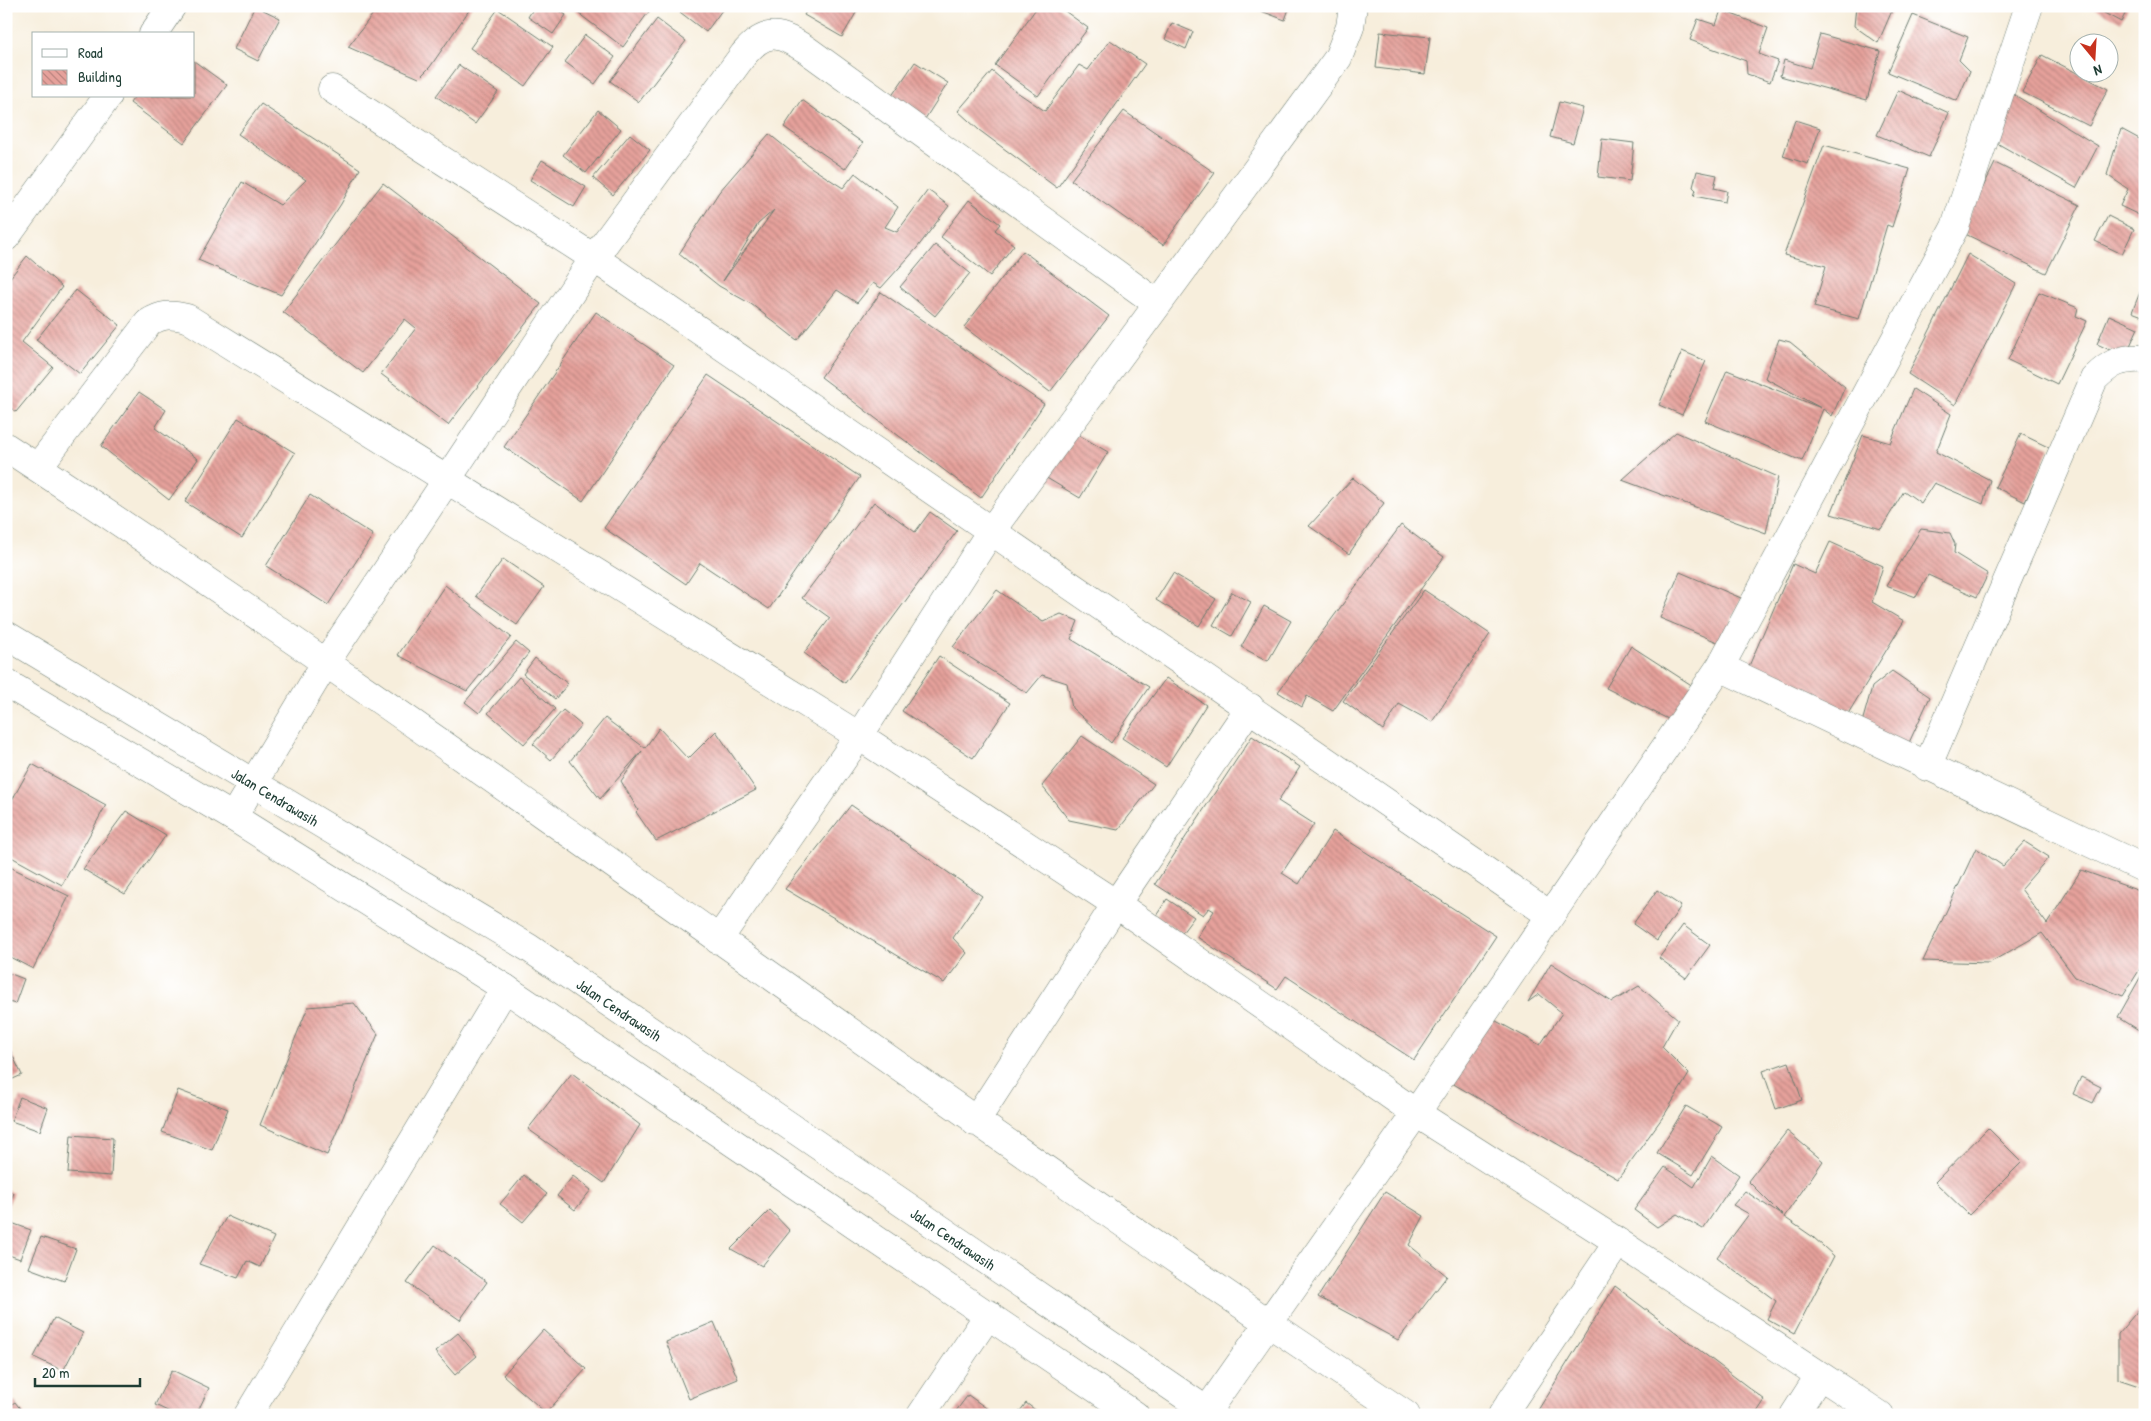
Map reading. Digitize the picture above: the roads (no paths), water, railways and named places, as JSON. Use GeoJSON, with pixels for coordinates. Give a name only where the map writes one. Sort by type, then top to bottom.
{"type":"FeatureCollection","features":[{"type":"Feature","properties":{"kind":"street"},"geometry":{"type":"LineString","coordinates":[[154,32],[172,6]]}},
{"type":"Feature","properties":{"kind":"street"},"geometry":{"type":"LineString","coordinates":[[718,940],[859,736],[991,531],[1338,58],[1350,27],[1353,6]]}},
{"type":"Feature","properties":{"kind":"street"},"geometry":{"type":"LineString","coordinates":[[1208,1413],[1416,1113],[1720,667],[1955,227],[2029,6]]}},
{"type":"Feature","properties":{"kind":"street"},"geometry":{"type":"LineString","coordinates":[[233,817],[326,662],[448,481],[594,258],[752,44],[774,34],[785,36],[807,50],[1158,304]]}},
{"type":"Feature","properties":{"kind":"street"},"geometry":{"type":"LineString","coordinates":[[332,89],[594,258],[1250,707],[1550,915]]}},
{"type":"Feature","properties":{"kind":"street"},"geometry":{"type":"LineString","coordinates":[[6,237],[107,98]]}},
{"type":"Feature","properties":{"kind":"street"},"geometry":{"type":"LineString","coordinates":[[38,467],[148,323],[160,315],[172,314],[187,318],[859,736],[1116,904],[1416,1113],[1618,1242],[1880,1415]]}},
{"type":"Feature","properties":{"kind":"street"},"geometry":{"type":"LineString","coordinates":[[1928,767],[2094,379],[2108,365],[2131,358],[2145,359]]}},
{"type":"Feature","properties":{"kind":"street"},"geometry":{"type":"LineString","coordinates":[[6,446],[326,662],[975,1122],[1269,1324],[1406,1415]]}},
{"type":"Feature","properties":{"kind":"street","name":"Jalan Cendrawasih"},"geometry":{"type":"LineString","coordinates":[[6,635],[529,948],[1208,1413]]}},
{"type":"Feature","properties":{"kind":"street"},"geometry":{"type":"LineString","coordinates":[[1720,667],[2145,869]]}},
{"type":"Feature","properties":{"kind":"street"},"geometry":{"type":"LineString","coordinates":[[6,682],[233,817],[505,988],[989,1314],[1135,1415]]}},
{"type":"Feature","properties":{"kind":"street"},"geometry":{"type":"LineString","coordinates":[[975,1122],[1116,904],[1250,707]]}},
{"type":"Feature","properties":{"kind":"street"},"geometry":{"type":"LineString","coordinates":[[248,1415],[505,988]]}},
{"type":"Feature","properties":{"kind":"street"},"geometry":{"type":"LineString","coordinates":[[1502,1415],[1618,1242]]}},
{"type":"Feature","properties":{"kind":"street"},"geometry":{"type":"LineString","coordinates":[[921,1415],[989,1314]]}},
{"type":"Feature","properties":{"kind":"street"},"geometry":{"type":"LineString","coordinates":[[1794,1415],[1819,1376]]}}]}
